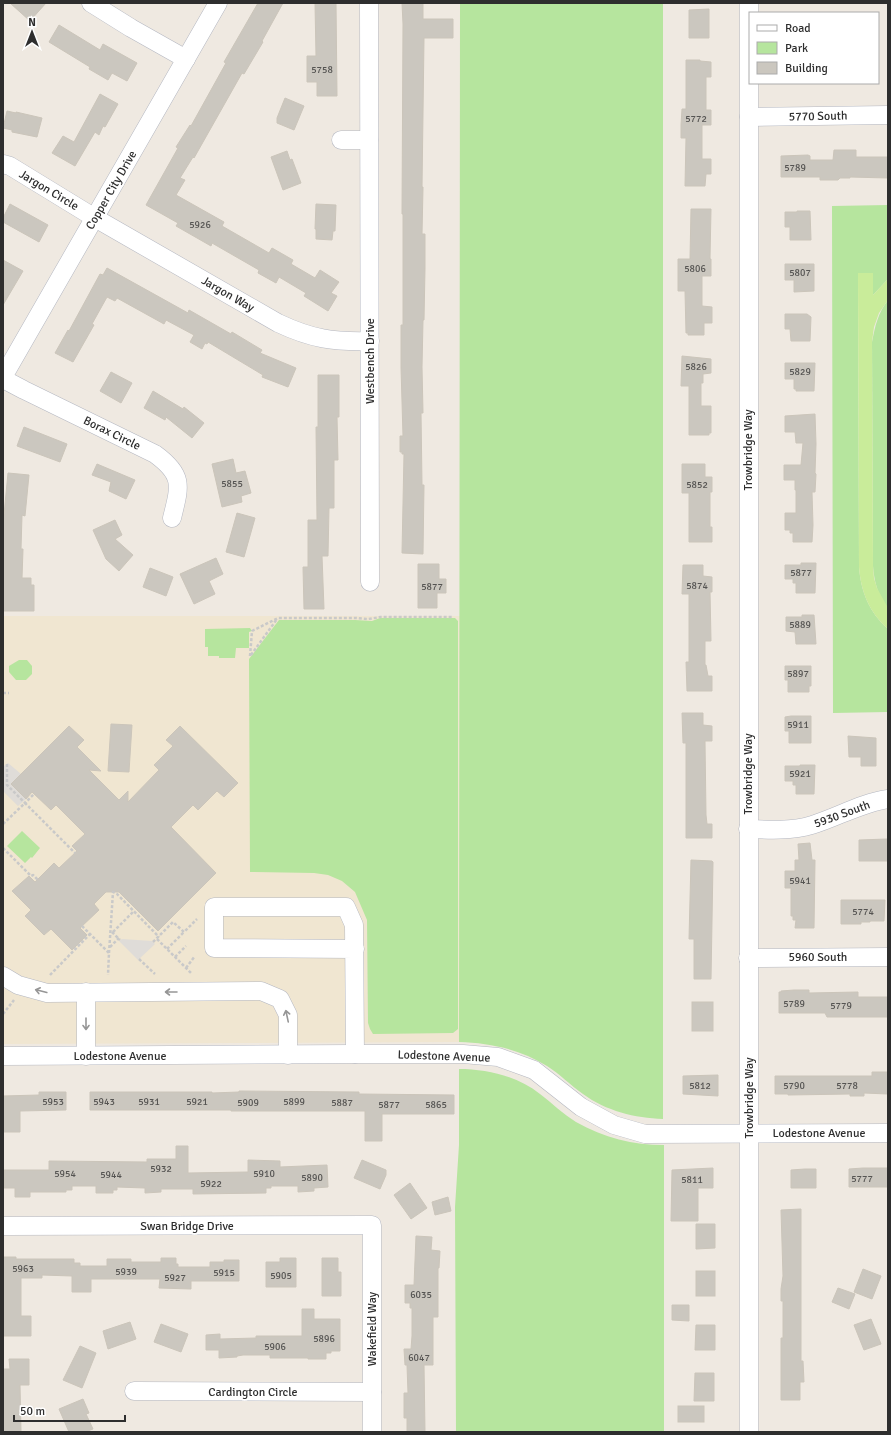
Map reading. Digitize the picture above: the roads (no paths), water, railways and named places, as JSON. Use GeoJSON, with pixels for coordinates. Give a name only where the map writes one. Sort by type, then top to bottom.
{"type":"FeatureCollection","features":[{"type":"Feature","properties":{"kind":"street"},"geometry":{"type":"LineString","coordinates":[[91,3],[130,28],[186,59]]}},
{"type":"Feature","properties":{"kind":"street","name":"Copper City Drive"},"geometry":{"type":"LineString","coordinates":[[3,378],[218,3]]}},
{"type":"Feature","properties":{"kind":"street","name":"Westbench Drive"},"geometry":{"type":"LineString","coordinates":[[369,3],[370,582]]}},
{"type":"Feature","properties":{"kind":"street","name":"Trowbridge Way"},"geometry":{"type":"LineString","coordinates":[[749,3],[749,1432]]}},
{"type":"Feature","properties":{"kind":"street","name":"5770 South"},"geometry":{"type":"LineString","coordinates":[[749,117],[888,115]]}},
{"type":"Feature","properties":{"kind":"street"},"geometry":{"type":"LineString","coordinates":[[341,140],[369,140]]}},
{"type":"Feature","properties":{"kind":"street","name":"Jargon Circle"},"geometry":{"type":"LineString","coordinates":[[3,164],[10,166],[95,218]]}},
{"type":"Feature","properties":{"kind":"street","name":"Jargon Way"},"geometry":{"type":"LineString","coordinates":[[95,218],[296,331],[329,340],[370,341]]}},
{"type":"Feature","properties":{"kind":"street","name":"Borax Circle"},"geometry":{"type":"LineString","coordinates":[[3,378],[24,390],[155,454],[166,462],[174,472],[178,486],[178,495],[172,518]]}},
{"type":"Feature","properties":{"kind":"street","name":"5930 South"},"geometry":{"type":"LineString","coordinates":[[748,830],[787,829],[812,826],[864,805],[888,798]]}},
{"type":"Feature","properties":{"kind":"street"},"geometry":{"type":"LineString","coordinates":[[355,949],[214,948],[214,907],[346,907],[354,925],[355,949],[355,1054]]}},
{"type":"Feature","properties":{"kind":"street","name":"5960 South"},"geometry":{"type":"LineString","coordinates":[[748,958],[888,957]]}},
{"type":"Feature","properties":{"kind":"street"},"geometry":{"type":"LineString","coordinates":[[3,976],[18,985],[47,992],[261,991],[280,999],[288,1015],[288,1055]]}},
{"type":"Feature","properties":{"kind":"street"},"geometry":{"type":"LineString","coordinates":[[86,992],[86,1056]]}},
{"type":"Feature","properties":{"kind":"street","name":"Lodestone Avenue"},"geometry":{"type":"LineString","coordinates":[[3,1056],[463,1054],[498,1057],[534,1070],[581,1107],[614,1125],[645,1134],[888,1133]]}},
{"type":"Feature","properties":{"kind":"street","name":"Swan Bridge Drive"},"geometry":{"type":"LineString","coordinates":[[3,1226],[372,1225]]}},
{"type":"Feature","properties":{"kind":"street","name":"Wakefield Way"},"geometry":{"type":"LineString","coordinates":[[372,1225],[372,1432]]}},
{"type":"Feature","properties":{"kind":"street","name":"Cardington Circle"},"geometry":{"type":"LineString","coordinates":[[134,1391],[372,1392]]}}]}
